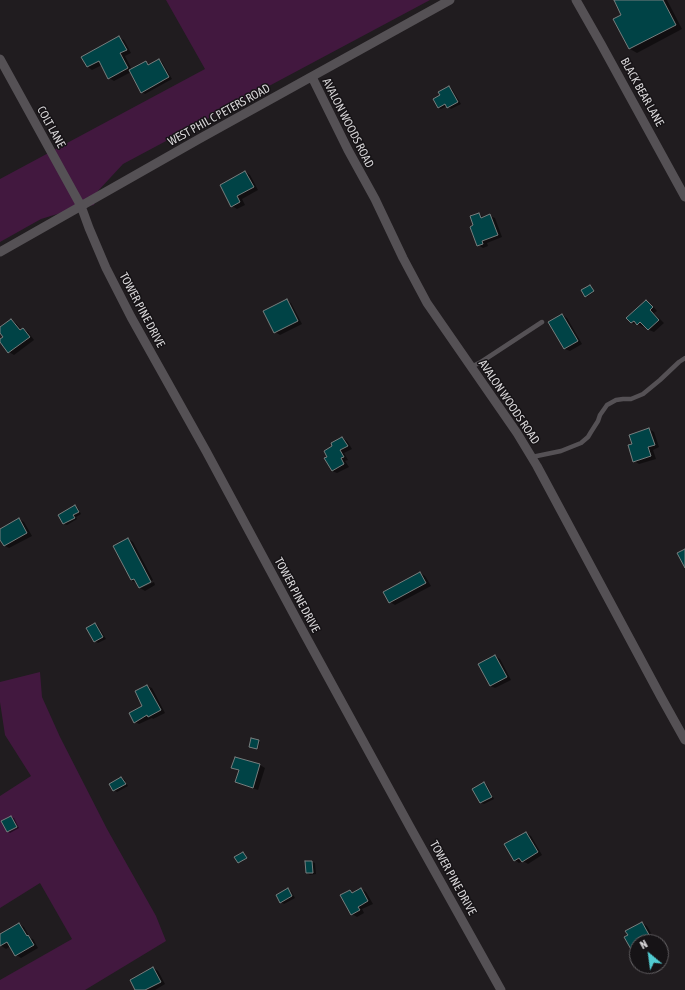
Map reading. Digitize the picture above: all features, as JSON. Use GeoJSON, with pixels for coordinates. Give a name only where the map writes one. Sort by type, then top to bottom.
{"type":"FeatureCollection","features":[{"type":"Feature","properties":{"kind":"street","name":"WEST PHIL C PETERS ROAD"},"geometry":{"type":"LineString","coordinates":[[0,252],[199,139],[450,0]]}},
{"type":"Feature","properties":{"kind":"street","name":"BLACK BEAR LANE"},"geometry":{"type":"LineString","coordinates":[[576,0],[685,197]]}},
{"type":"Feature","properties":{"kind":"street","name":"COLT LANE"},"geometry":{"type":"LineString","coordinates":[[0,59],[81,206]]}},
{"type":"Feature","properties":{"kind":"street","name":"AVALON WOODS ROAD"},"geometry":{"type":"LineString","coordinates":[[312,77],[427,303],[532,457],[685,740]]}},
{"type":"Feature","properties":{"kind":"street","name":"TOWER PINE DRIVE"},"geometry":{"type":"LineString","coordinates":[[81,206],[106,268],[132,317],[210,457],[312,649],[501,990]]}},
{"type":"Feature","properties":{"kind":"lane"},"geometry":{"type":"LineString","coordinates":[[471,367],[482,362],[542,322]]}},
{"type":"Feature","properties":{"kind":"lane"},"geometry":{"type":"LineString","coordinates":[[532,457],[561,451],[581,443],[591,432],[607,405],[616,400],[631,399],[643,394],[685,358]]}},
{"type":"Feature","properties":{"kind":"shaded area"},"geometry":{"type":"Polygon","coordinates":[[[166,0],[430,0],[123,164],[97,192],[94,205],[77,208],[41,219],[0,242],[0,179],[205,69],[166,0]]]}},
{"type":"Feature","properties":{"kind":"shaded area"},"geometry":{"type":"Polygon","coordinates":[[[40,672],[42,697],[60,737],[107,829],[156,916],[166,941],[85,990],[0,990],[0,980],[72,939],[40,883],[0,908],[0,796],[31,776],[5,735],[0,702],[0,682],[40,672]]]}},
{"type":"Feature","properties":{"kind":"building"},"geometry":{"type":"Polygon","coordinates":[[[614,0],[663,0],[676,25],[629,49],[613,19],[621,15],[614,0]]]}},
{"type":"Feature","properties":{"kind":"building"},"geometry":{"type":"Polygon","coordinates":[[[119,36],[127,50],[120,53],[128,68],[108,79],[99,61],[87,67],[81,57],[119,36]]]}},
{"type":"Feature","properties":{"kind":"building"},"geometry":{"type":"Polygon","coordinates":[[[159,59],[169,77],[141,93],[129,70],[146,61],[148,65],[159,59]]]}},
{"type":"Feature","properties":{"kind":"building"},"geometry":{"type":"Polygon","coordinates":[[[449,86],[458,102],[447,108],[445,104],[438,108],[433,99],[440,95],[438,92],[449,86]]]}},
{"type":"Feature","properties":{"kind":"building"},"geometry":{"type":"Polygon","coordinates":[[[245,171],[254,187],[237,196],[240,202],[231,207],[220,185],[245,171]]]}},
{"type":"Feature","properties":{"kind":"building"},"geometry":{"type":"Polygon","coordinates":[[[479,213],[481,218],[490,214],[498,235],[482,241],[483,244],[477,246],[470,227],[473,225],[470,216],[479,213]]]}},
{"type":"Feature","properties":{"kind":"building"},"geometry":{"type":"Polygon","coordinates":[[[590,285],[594,291],[585,297],[581,290],[590,285]]]}},
{"type":"Feature","properties":{"kind":"building"},"geometry":{"type":"Polygon","coordinates":[[[287,299],[298,321],[274,333],[263,311],[287,299]]]}},
{"type":"Feature","properties":{"kind":"building"},"geometry":{"type":"Polygon","coordinates":[[[646,300],[653,307],[650,310],[659,320],[648,330],[640,322],[637,325],[634,321],[631,323],[626,318],[646,300]]]}},
{"type":"Feature","properties":{"kind":"building"},"geometry":{"type":"Polygon","coordinates":[[[562,314],[578,341],[564,349],[548,322],[562,314]]]}},
{"type":"Feature","properties":{"kind":"building"},"geometry":{"type":"Polygon","coordinates":[[[11,319],[20,330],[23,328],[30,337],[8,353],[0,342],[0,339],[3,337],[0,333],[0,327],[11,319]]]}},
{"type":"Feature","properties":{"kind":"building"},"geometry":{"type":"Polygon","coordinates":[[[649,428],[655,445],[648,447],[651,456],[633,462],[628,445],[632,444],[629,435],[649,428]]]}},
{"type":"Feature","properties":{"kind":"building"},"geometry":{"type":"Polygon","coordinates":[[[342,437],[348,446],[340,450],[344,457],[341,458],[344,464],[332,471],[324,458],[327,457],[324,451],[332,446],[331,443],[342,437]]]}},
{"type":"Feature","properties":{"kind":"building"},"geometry":{"type":"Polygon","coordinates":[[[75,505],[79,512],[73,515],[75,518],[63,524],[58,515],[75,505]]]}},
{"type":"Feature","properties":{"kind":"building"},"geometry":{"type":"Polygon","coordinates":[[[19,518],[27,533],[4,546],[0,540],[0,529],[19,518]]]}},
{"type":"Feature","properties":{"kind":"building"},"geometry":{"type":"Polygon","coordinates":[[[128,538],[151,582],[139,588],[134,579],[131,580],[113,546],[128,538]]]}},
{"type":"Feature","properties":{"kind":"building"},"geometry":{"type":"Polygon","coordinates":[[[685,549],[685,568],[677,553],[685,549]]]}},
{"type":"Feature","properties":{"kind":"building"},"geometry":{"type":"Polygon","coordinates":[[[420,572],[426,583],[389,603],[383,592],[420,572]]]}},
{"type":"Feature","properties":{"kind":"building"},"geometry":{"type":"Polygon","coordinates":[[[95,623],[103,637],[94,642],[86,628],[95,623]]]}},
{"type":"Feature","properties":{"kind":"building"},"geometry":{"type":"Polygon","coordinates":[[[495,655],[507,677],[490,686],[478,664],[495,655]]]}},
{"type":"Feature","properties":{"kind":"building"},"geometry":{"type":"Polygon","coordinates":[[[147,685],[161,710],[148,717],[147,715],[134,723],[129,713],[142,706],[135,691],[147,685]]]}},
{"type":"Feature","properties":{"kind":"building"},"geometry":{"type":"Polygon","coordinates":[[[251,738],[259,740],[257,749],[249,747],[251,738]]]}},
{"type":"Feature","properties":{"kind":"building"},"geometry":{"type":"Polygon","coordinates":[[[235,757],[260,764],[253,788],[235,782],[239,770],[231,768],[235,757]]]}},
{"type":"Feature","properties":{"kind":"building"},"geometry":{"type":"Polygon","coordinates":[[[121,777],[126,784],[113,791],[109,784],[121,777]]]}},
{"type":"Feature","properties":{"kind":"building"},"geometry":{"type":"Polygon","coordinates":[[[484,782],[492,797],[480,803],[472,789],[484,782]]]}},
{"type":"Feature","properties":{"kind":"building"},"geometry":{"type":"Polygon","coordinates":[[[11,816],[17,827],[7,832],[1,821],[11,816]]]}},
{"type":"Feature","properties":{"kind":"building"},"geometry":{"type":"Polygon","coordinates":[[[526,832],[538,852],[522,862],[519,858],[514,861],[504,844],[526,832]]]}},
{"type":"Feature","properties":{"kind":"building"},"geometry":{"type":"Polygon","coordinates":[[[243,852],[247,858],[238,863],[234,857],[243,852]]]}},
{"type":"Feature","properties":{"kind":"building"},"geometry":{"type":"Polygon","coordinates":[[[305,861],[312,861],[313,873],[306,873],[305,861]]]}},
{"type":"Feature","properties":{"kind":"building"},"geometry":{"type":"Polygon","coordinates":[[[288,888],[292,896],[280,903],[276,895],[288,888]]]}},
{"type":"Feature","properties":{"kind":"building"},"geometry":{"type":"Polygon","coordinates":[[[361,888],[368,901],[358,907],[360,910],[351,915],[340,895],[350,890],[352,893],[361,888]]]}},
{"type":"Feature","properties":{"kind":"building"},"geometry":{"type":"Polygon","coordinates":[[[642,922],[649,934],[629,934],[629,946],[624,937],[628,935],[625,931],[642,922]]]}},
{"type":"Feature","properties":{"kind":"building"},"geometry":{"type":"Polygon","coordinates":[[[19,923],[34,945],[15,956],[7,942],[0,946],[0,934],[19,923]]]}},
{"type":"Feature","properties":{"kind":"building"},"geometry":{"type":"Polygon","coordinates":[[[153,967],[161,982],[145,990],[135,990],[130,980],[153,967]]]}}]}
